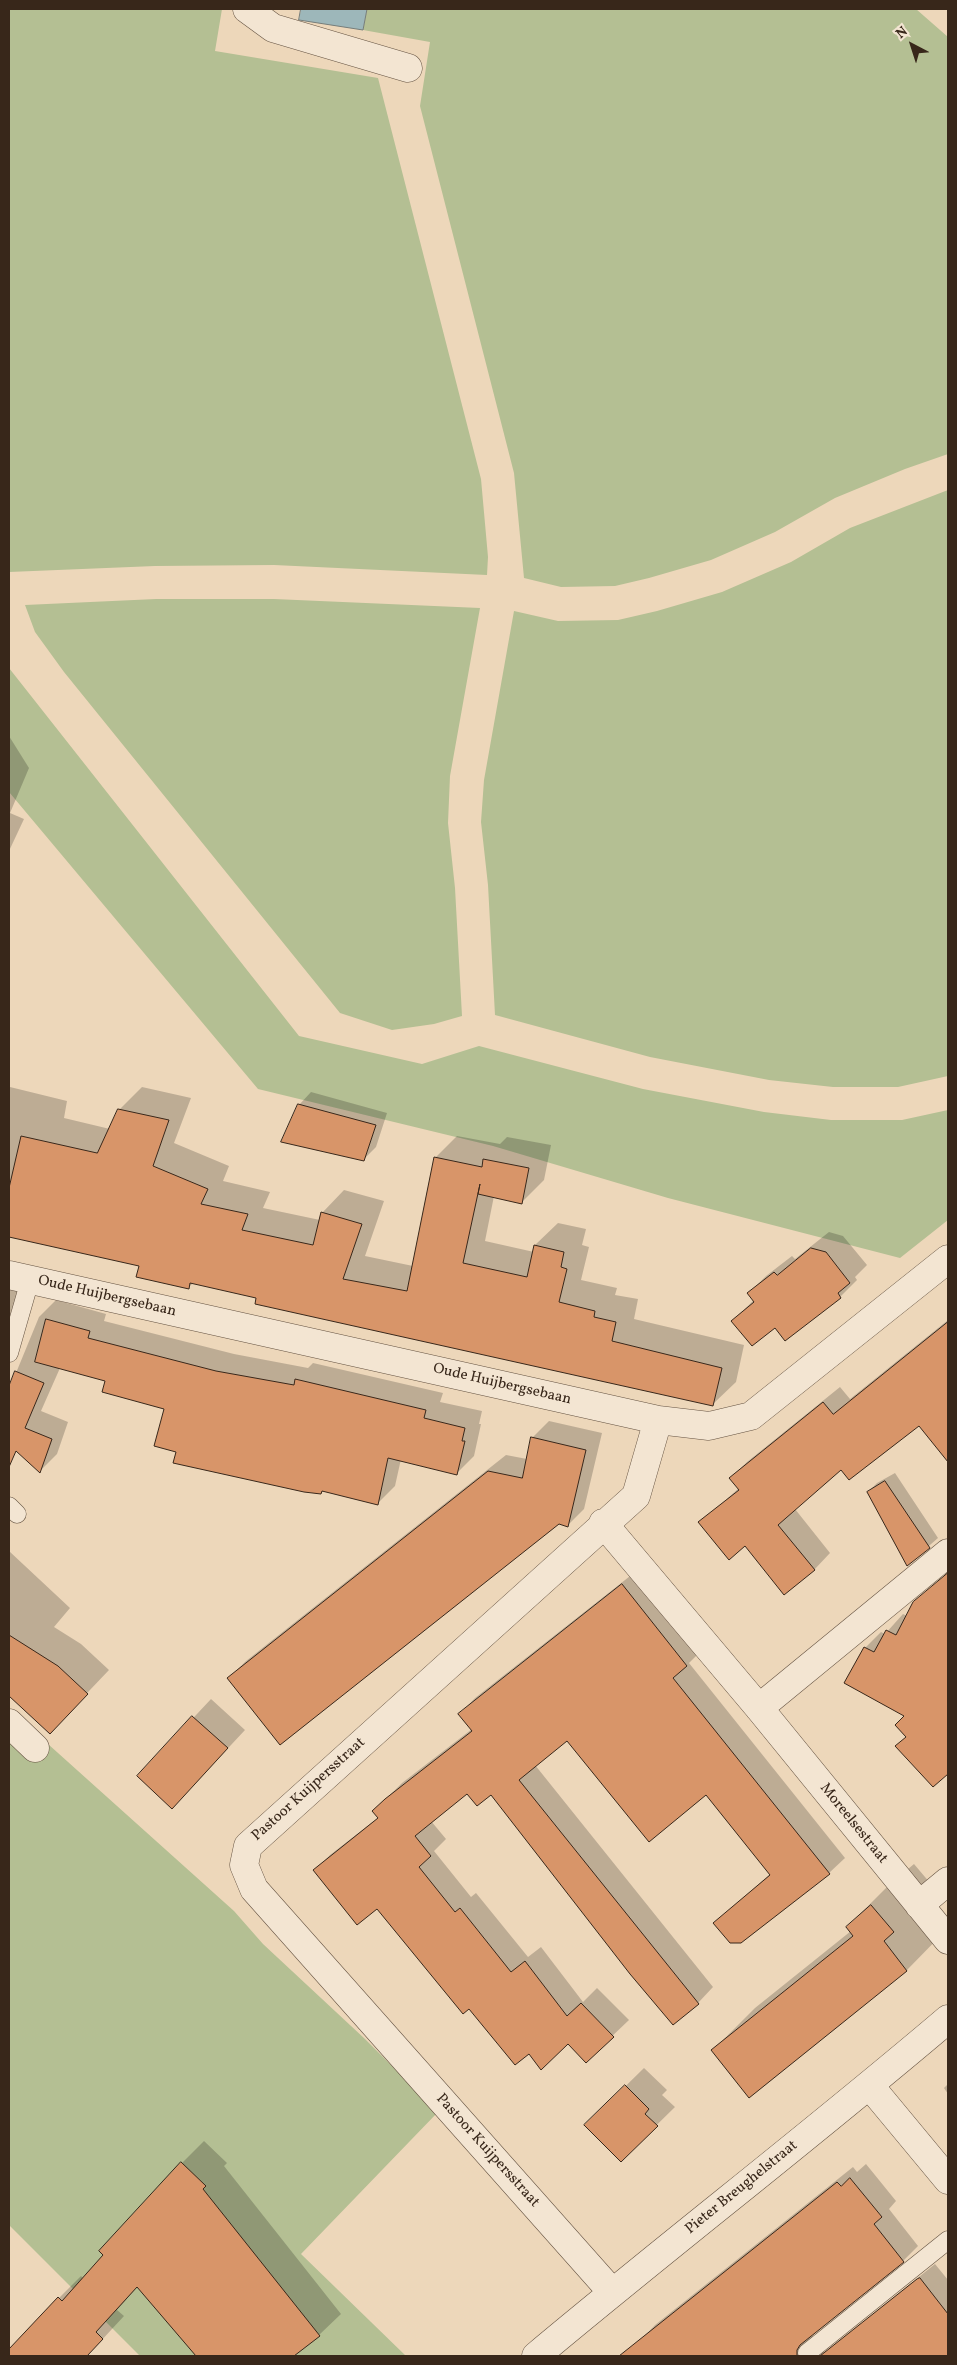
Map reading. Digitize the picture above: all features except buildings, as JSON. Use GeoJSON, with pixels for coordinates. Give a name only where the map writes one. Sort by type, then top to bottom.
{"type":"FeatureCollection","features":[{"type":"Feature","properties":{"kind":"street"},"geometry":{"type":"LineString","coordinates":[[248,9],[273,28],[408,68]]}},
{"type":"Feature","properties":{"kind":"street","name":"Oude Huijbergsebaan"},"geometry":{"type":"LineString","coordinates":[[19,1278],[658,1420],[709,1426],[751,1416],[948,1259]]}},
{"type":"Feature","properties":{"kind":"street","name":"Pastoor Kuijpersstraat"},"geometry":{"type":"LineString","coordinates":[[612,2292],[254,1889],[244,1865],[248,1846],[603,1523],[636,1496],[658,1420]]}},
{"type":"Feature","properties":{"kind":"street","name":"Moreelsestraat"},"geometry":{"type":"LineString","coordinates":[[603,1523],[759,1708],[948,1940]]}},
{"type":"Feature","properties":{"kind":"street"},"geometry":{"type":"LineString","coordinates":[[759,1708],[948,1553]]}},
{"type":"Feature","properties":{"kind":"street"},"geometry":{"type":"LineString","coordinates":[[9,1723],[35,1748]]}},
{"type":"Feature","properties":{"kind":"street"},"geometry":{"type":"LineString","coordinates":[[919,1905],[948,1881]]}},
{"type":"Feature","properties":{"kind":"street","name":"Pieter Breughelstraat"},"geometry":{"type":"LineString","coordinates":[[536,2356],[612,2292],[870,2086],[948,2019]]}},
{"type":"Feature","properties":{"kind":"street"},"geometry":{"type":"LineString","coordinates":[[870,2086],[948,2180]]}},
{"type":"Feature","properties":{"kind":"lane"},"geometry":{"type":"LineString","coordinates":[[9,1353],[19,1278]]}},
{"type":"Feature","properties":{"kind":"lane"},"geometry":{"type":"LineString","coordinates":[[810,2356],[808,2353],[948,2240]]}},
{"type":"Feature","properties":{"kind":"green space"},"geometry":{"type":"Polygon","coordinates":[[[9,9],[222,9],[215,51],[378,78],[481,479],[488,557],[487,575],[274,565],[155,566],[9,572],[9,9]]]}},
{"type":"Feature","properties":{"kind":"green space"},"geometry":{"type":"Polygon","coordinates":[[[367,9],[916,9],[948,37],[948,454],[905,469],[835,498],[775,532],[711,560],[615,586],[561,587],[524,578],[514,473],[420,106],[430,42],[363,30],[367,9]]]}},
{"type":"Feature","properties":{"kind":"green space"},"geometry":{"type":"Polygon","coordinates":[[[948,490],[948,1076],[898,1087],[833,1087],[769,1080],[650,1057],[495,1015],[488,885],[481,822],[484,780],[514,611],[558,621],[618,620],[657,611],[722,592],[791,562],[850,528],[948,490]]]}},
{"type":"Feature","properties":{"kind":"green space"},"geometry":{"type":"Polygon","coordinates":[[[156,599],[274,599],[480,608],[450,776],[448,823],[455,888],[462,1016],[434,1024],[392,1030],[340,1013],[64,672],[35,632],[25,605],[156,599]]]}},
{"type":"Feature","properties":{"kind":"green space"},"geometry":{"type":"Polygon","coordinates":[[[9,668],[299,1036],[422,1064],[479,1046],[643,1089],[764,1112],[831,1120],[902,1120],[948,1110],[948,1220],[900,1258],[668,1198],[493,1146],[258,1089],[9,792],[9,668]]]}},
{"type":"Feature","properties":{"kind":"green space"},"geometry":{"type":"Polygon","coordinates":[[[9,1709],[234,1911],[263,1944],[365,2039],[438,2112],[301,2254],[406,2356],[140,2356],[9,2225],[9,1709]]]}},
{"type":"Feature","properties":{"kind":"water"},"geometry":{"type":"Polygon","coordinates":[[[301,9],[367,9],[363,30],[299,20],[301,9]]]}}]}
